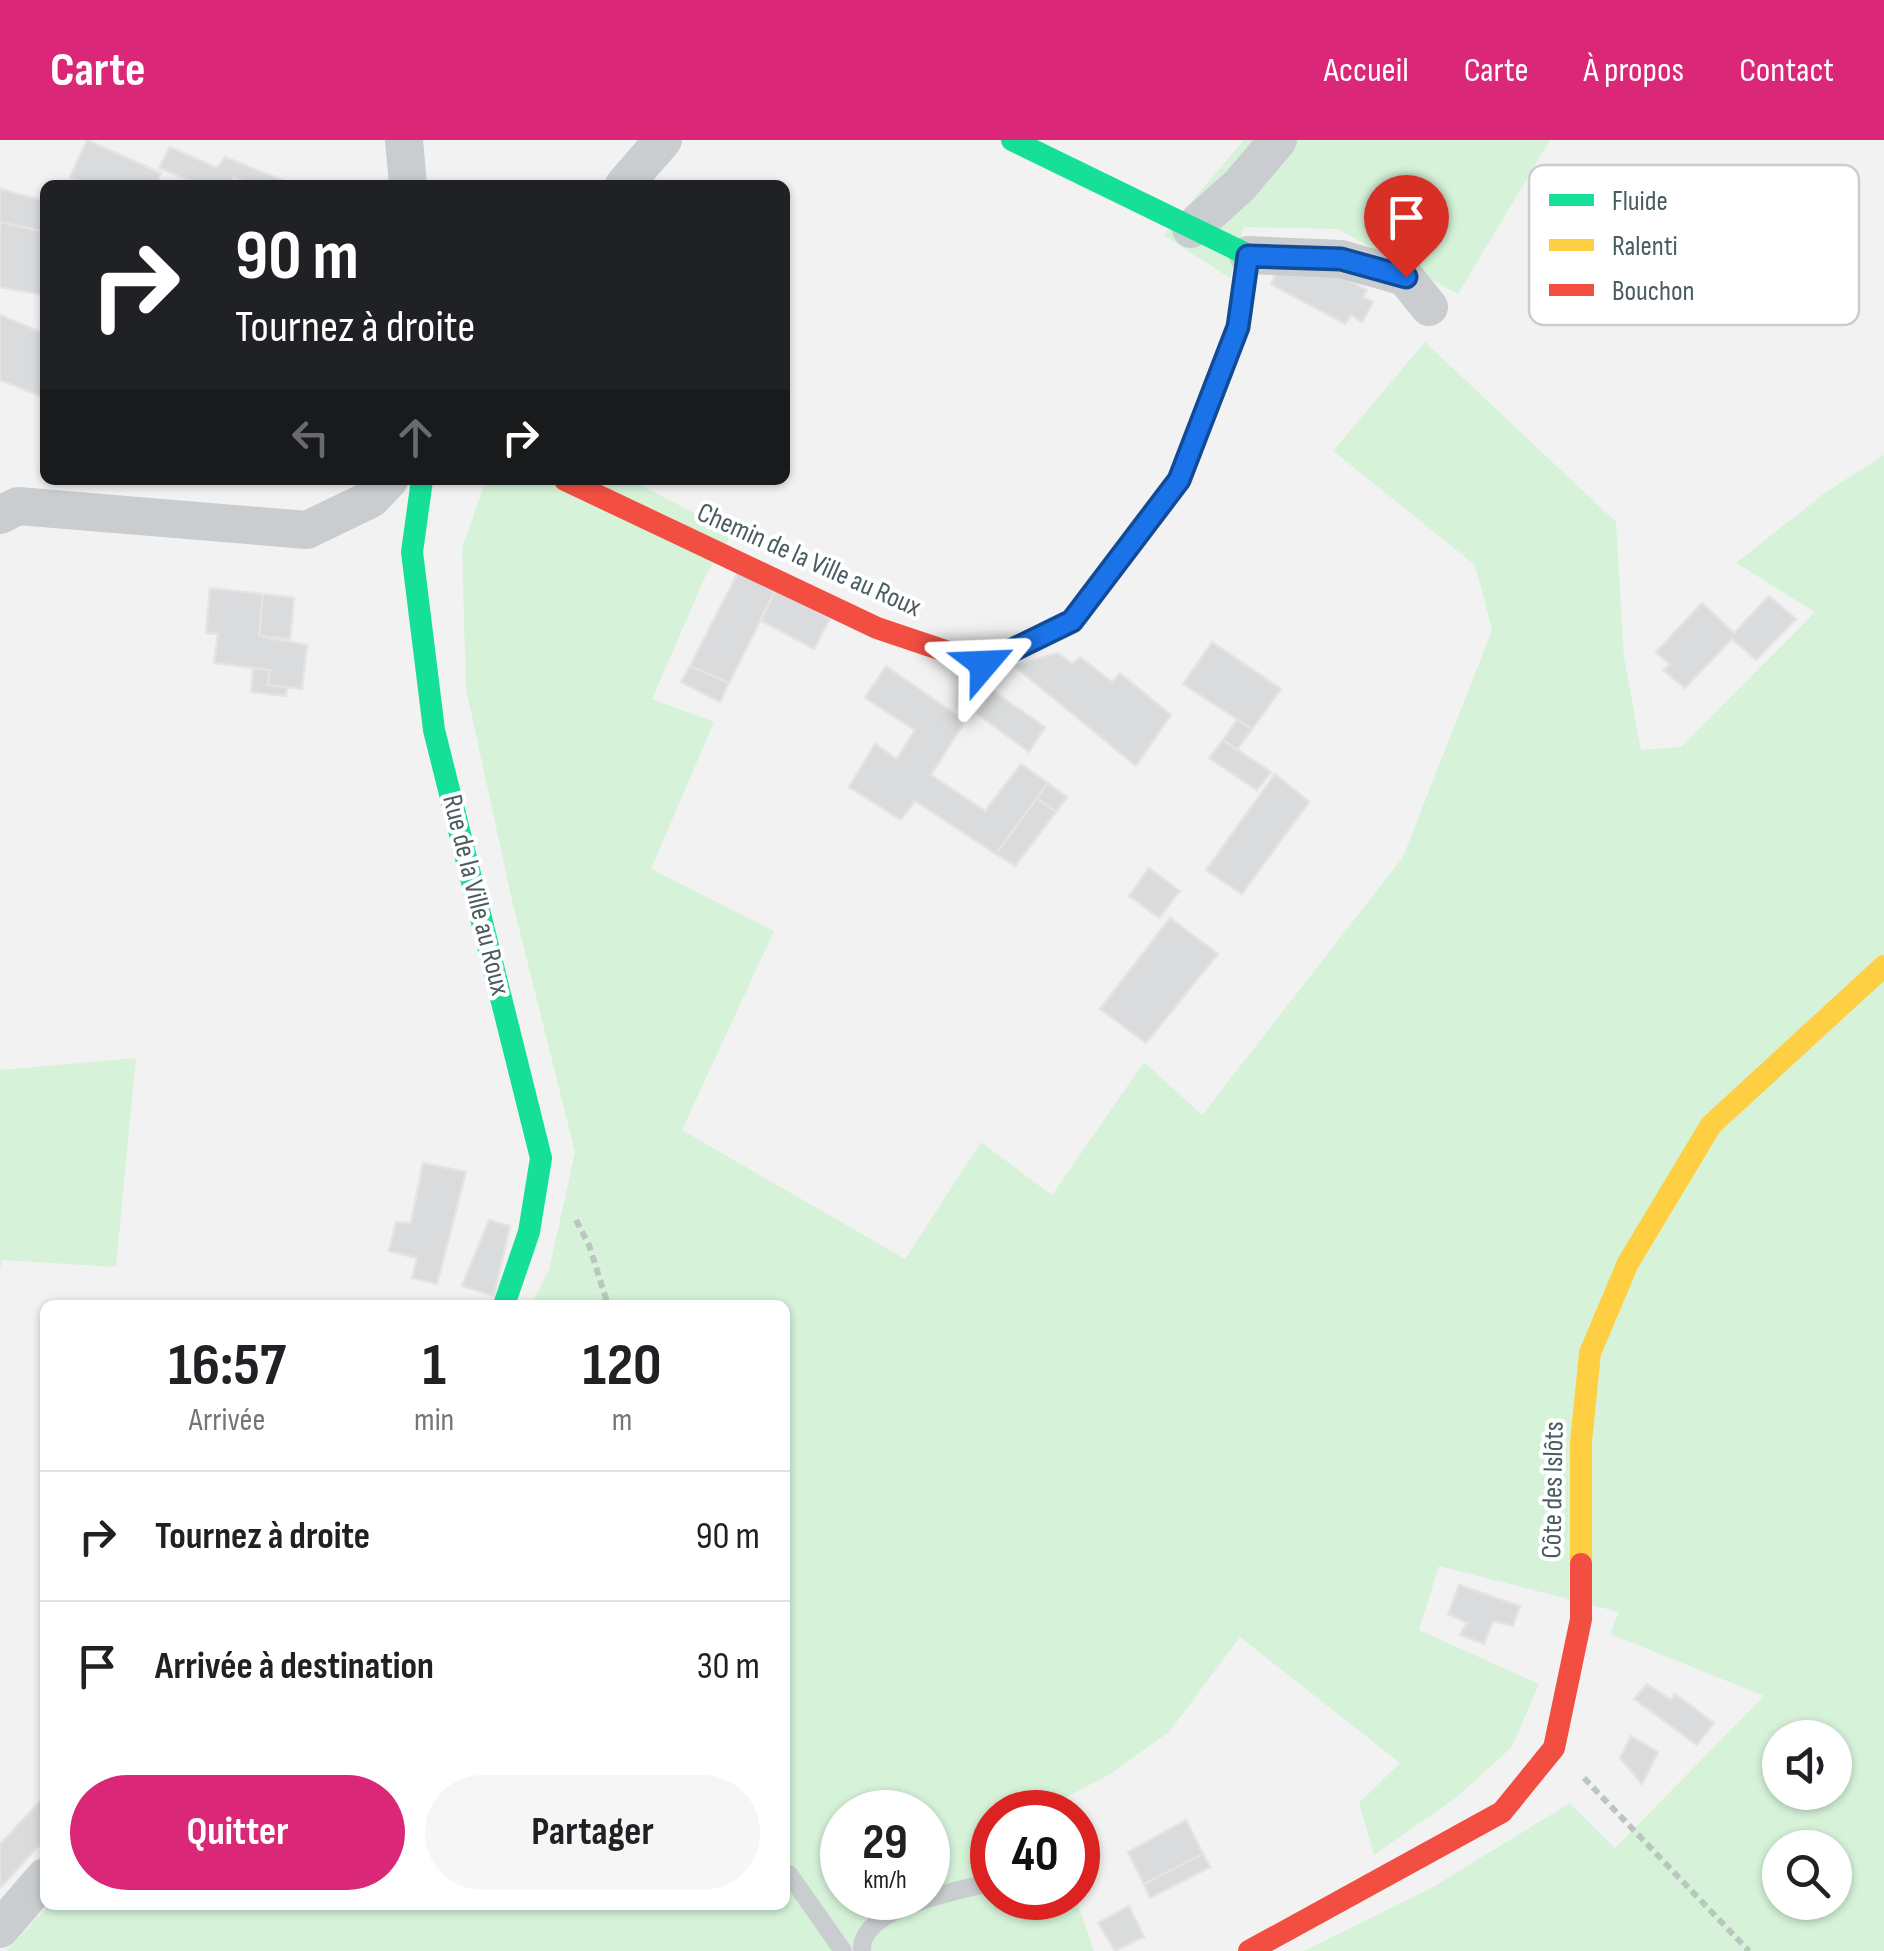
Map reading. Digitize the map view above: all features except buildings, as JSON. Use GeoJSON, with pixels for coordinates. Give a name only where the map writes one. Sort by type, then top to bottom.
{"type":"FeatureCollection","features":[{"type":"Feature","properties":{"kind":"street"},"geometry":{"type":"LineString","coordinates":[[404,140],[408,180]]}},
{"type":"Feature","properties":{"kind":"street"},"geometry":{"type":"LineString","coordinates":[[628,180],[663,140]]}},
{"type":"Feature","properties":{"kind":"street"},"geometry":{"type":"LineString","coordinates":[[1012,140],[1248,256],[1341,259],[1406,277],[1430,307]]}},
{"type":"Feature","properties":{"kind":"street"},"geometry":{"type":"LineString","coordinates":[[1191,229],[1240,184],[1278,140]]}},
{"type":"Feature","properties":{"kind":"street","name":"Chemin de la Ville au Roux"},"geometry":{"type":"LineString","coordinates":[[575,485],[876,628],[984,664],[1072,621],[1179,480],[1238,327],[1248,256]]}},
{"type":"Feature","properties":{"kind":"street"},"geometry":{"type":"LineString","coordinates":[[0,516],[18,506],[307,530],[371,499],[384,485]]}},
{"type":"Feature","properties":{"kind":"street","name":"Rue de la Ville au Roux"},"geometry":{"type":"LineString","coordinates":[[421,485],[412,552],[434,730],[541,1158],[529,1232],[506,1300]]}},
{"type":"Feature","properties":{"kind":"street","name":"Côte des Islôts"},"geometry":{"type":"LineString","coordinates":[[1249,1951],[1502,1812],[1554,1748],[1581,1619],[1580,1442],[1590,1352],[1628,1263],[1711,1125],[1884,966]]}},
{"type":"Feature","properties":{"kind":"street"},"geometry":{"type":"LineString","coordinates":[[0,1928],[40,1883]]}},
{"type":"Feature","properties":{"kind":"lane"},"geometry":{"type":"LineString","coordinates":[[790,1875],[844,1951]]}},
{"type":"Feature","properties":{"kind":"lane"},"geometry":{"type":"LineString","coordinates":[[862,1951],[861,1943],[882,1914],[970,1888]]}},
{"type":"Feature","properties":{"kind":"path"},"geometry":{"type":"LineString","coordinates":[[1554,1748],[1748,1951]]}},
{"type":"Feature","properties":{"kind":"green space"},"geometry":{"type":"Polygon","coordinates":[[[1244,140],[1550,140],[1535,165],[1529,165],[1529,175],[1458,294],[1337,229],[1244,227],[1230,278],[1163,235],[1244,140]]]}},
{"type":"Feature","properties":{"kind":"green space"},"geometry":{"type":"Polygon","coordinates":[[[1425,342],[1616,522],[1624,657],[1641,750],[1681,747],[1815,612],[1736,563],[1826,492],[1884,455],[1884,1951],[1304,1951],[1433,1887],[1570,1803],[1615,1848],[1764,1696],[1610,1634],[1619,1612],[1439,1566],[1419,1630],[1539,1684],[1512,1747],[1457,1797],[1374,1855],[1359,1803],[1400,1763],[1240,1637],[1170,1731],[1112,1773],[1080,1790],[970,1790],[970,1920],[1083,1920],[1094,1951],[6,1951],[44,1910],[790,1910],[790,1300],[534,1300],[549,1270],[575,1152],[511,896],[466,689],[462,548],[484,485],[641,485],[732,533],[706,575],[652,699],[714,722],[651,869],[774,931],[682,1130],[905,1259],[981,1142],[1052,1195],[1144,1062],[1202,1115],[1403,857],[1492,630],[1475,565],[1333,451],[1425,342]]]}},
{"type":"Feature","properties":{"kind":"green space"},"geometry":{"type":"Polygon","coordinates":[[[136,1058],[116,1267],[2,1260],[0,1270],[0,1070],[136,1058]]]}},
{"type":"Feature","properties":{"kind":"traffic: fast"},"geometry":{"type":"LineString","coordinates":[[1012,140],[1248,255],[1238,327],[1179,480],[1134,540]]}},
{"type":"Feature","properties":{"kind":"traffic: fast"},"geometry":{"type":"LineString","coordinates":[[421,485],[412,552],[434,730],[541,1158],[529,1232],[506,1300]]}},
{"type":"Feature","properties":{"kind":"traffic: slow"},"geometry":{"type":"LineString","coordinates":[[1581,1564],[1581,1442],[1590,1353],[1628,1263],[1711,1125],[1884,966]]}},
{"type":"Feature","properties":{"kind":"traffic: jam"},"geometry":{"type":"LineString","coordinates":[[576,485],[877,628],[984,664],[1073,621],[1134,540]]}},
{"type":"Feature","properties":{"kind":"traffic: jam"},"geometry":{"type":"LineString","coordinates":[[1249,1951],[1502,1812],[1554,1748],[1581,1619],[1581,1564]]}},
{"type":"Feature","properties":{"kind":"route"},"geometry":{"type":"LineString","coordinates":[[984,664],[1072,621],[1179,480],[1238,327],[1248,256],[1341,259],[1406,277]]}}]}
